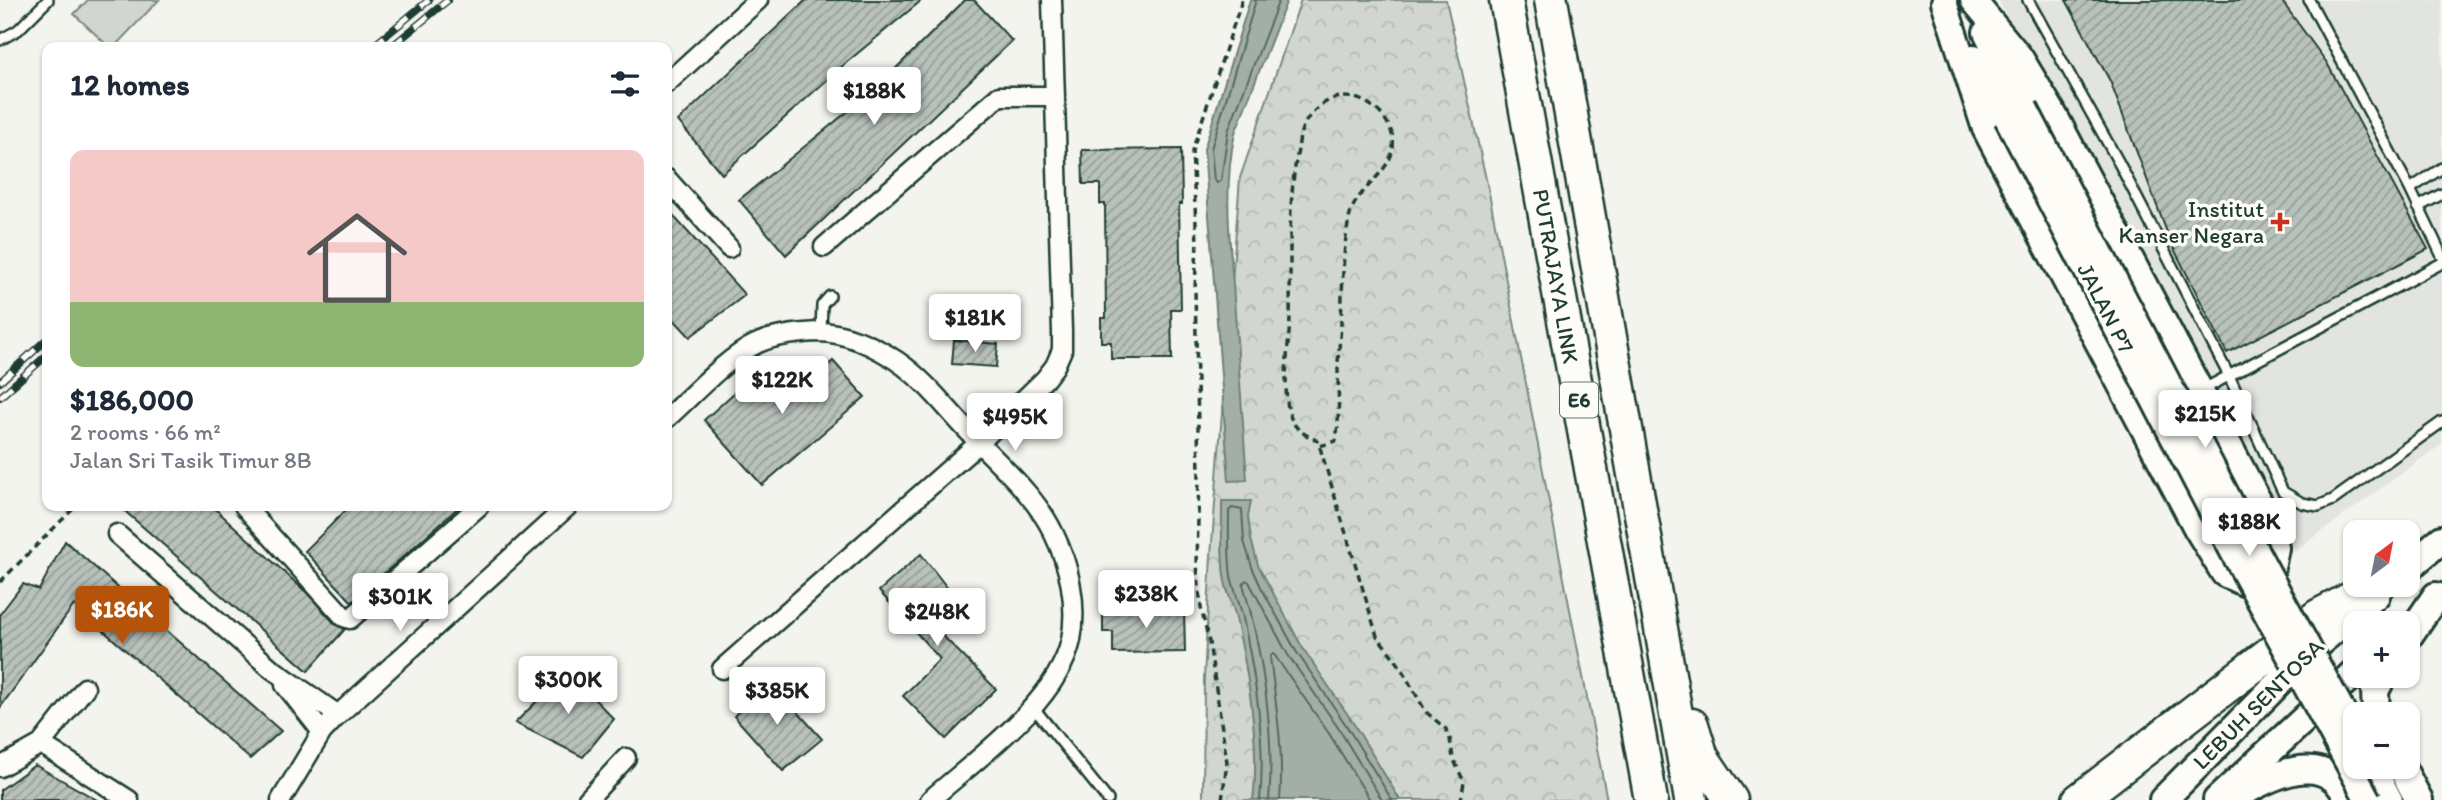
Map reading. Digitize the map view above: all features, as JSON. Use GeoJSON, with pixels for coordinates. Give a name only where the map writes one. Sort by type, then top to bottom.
{"type":"FeatureCollection","features":[{"type":"Feature","properties":{"kind":"highway","name":"PUTRAJAYA LINK"},"geometry":{"type":"LineString","coordinates":[[1506,0],[1651,800]]}},
{"type":"Feature","properties":{"kind":"highway","name":"PUTRAJAYA LINK"},"geometry":{"type":"LineString","coordinates":[[1551,0],[1660,631]]}},
{"type":"Feature","properties":{"kind":"highway"},"geometry":{"type":"LineString","coordinates":[[2079,800],[2318,616],[2354,597]]}},
{"type":"Feature","properties":{"kind":"highway","name":"E6"},"geometry":{"type":"LineString","coordinates":[[1660,631],[1691,800]]}},
{"type":"Feature","properties":{"kind":"highway"},"geometry":{"type":"LineString","coordinates":[[1660,631],[1702,757],[1731,800]]}},
{"type":"Feature","properties":{"kind":"main road"},"geometry":{"type":"LineString","coordinates":[[2420,558],[2442,539]]}},
{"type":"Feature","properties":{"kind":"main road"},"geometry":{"type":"LineString","coordinates":[[2420,611],[2439,594]]}},
{"type":"Feature","properties":{"kind":"main road"},"geometry":{"type":"LineString","coordinates":[[2420,620],[2439,594]]}},
{"type":"Feature","properties":{"kind":"main road","name":"LEBUH SENTOSA"},"geometry":{"type":"LineString","coordinates":[[2163,800],[2315,646],[2373,597]]}},
{"type":"Feature","properties":{"kind":"main road","name":"LEBUH SENTOSA"},"geometry":{"type":"LineString","coordinates":[[2217,800],[2343,683]]}},
{"type":"Feature","properties":{"kind":"main road"},"geometry":{"type":"LineString","coordinates":[[2333,777],[2335,760],[2343,745]]}},
{"type":"Feature","properties":{"kind":"main road"},"geometry":{"type":"LineString","coordinates":[[2230,800],[2271,778],[2294,771],[2313,770],[2333,777],[2350,800]]}},
{"type":"Feature","properties":{"kind":"main road"},"geometry":{"type":"LineString","coordinates":[[2408,779],[2419,800]]}},
{"type":"Feature","properties":{"kind":"street"},"geometry":{"type":"LineString","coordinates":[[672,77],[758,0]]}},
{"type":"Feature","properties":{"kind":"street"},"geometry":{"type":"LineString","coordinates":[[722,669],[979,443],[1055,366],[1062,350],[1052,0]]}},
{"type":"Feature","properties":{"kind":"street"},"geometry":{"type":"LineString","coordinates":[[1944,1],[1985,128],[2196,528],[2224,574],[2246,584],[2271,573],[2277,548],[2272,526],[2053,112],[2020,57],[1971,0]]}},
{"type":"Feature","properties":{"kind":"street","name":"JALAN P7"},"geometry":{"type":"LineString","coordinates":[[1971,0],[2016,113],[2232,552],[2368,800]]}},
{"type":"Feature","properties":{"kind":"street","name":"JALAN P7"},"geometry":{"type":"LineString","coordinates":[[1944,1],[2016,113],[2343,710]]}},
{"type":"Feature","properties":{"kind":"street"},"geometry":{"type":"LineString","coordinates":[[824,247],[999,96],[1055,96]]}},
{"type":"Feature","properties":{"kind":"street"},"geometry":{"type":"LineString","coordinates":[[672,185],[729,248]]}},
{"type":"Feature","properties":{"kind":"street"},"geometry":{"type":"LineString","coordinates":[[672,414],[738,355],[757,343],[796,334],[821,332],[842,335],[898,362],[916,376],[1032,499],[1052,530],[1070,578],[1074,612],[1070,641],[1060,668],[1033,707],[930,800]]}},
{"type":"Feature","properties":{"kind":"street"},"geometry":{"type":"LineString","coordinates":[[249,511],[344,617],[350,619],[473,511]]}},
{"type":"Feature","properties":{"kind":"street"},"geometry":{"type":"LineString","coordinates":[[281,800],[322,732],[338,715],[562,511]]}},
{"type":"Feature","properties":{"kind":"street"},"geometry":{"type":"LineString","coordinates":[[117,534],[272,669],[338,715]]}},
{"type":"Feature","properties":{"kind":"street"},"geometry":{"type":"LineString","coordinates":[[272,669],[322,732]]}},
{"type":"Feature","properties":{"kind":"street"},"geometry":{"type":"LineString","coordinates":[[0,767],[41,744],[85,688]]}},
{"type":"Feature","properties":{"kind":"street"},"geometry":{"type":"LineString","coordinates":[[41,744],[129,800]]}},
{"type":"Feature","properties":{"kind":"street"},"geometry":{"type":"LineString","coordinates":[[587,800],[626,758]]}},
{"type":"Feature","properties":{"kind":"street"},"geometry":{"type":"LineString","coordinates":[[2379,779],[2390,800]]}},
{"type":"Feature","properties":{"kind":"lane"},"geometry":{"type":"LineString","coordinates":[[0,40],[18,30],[48,0]]}},
{"type":"Feature","properties":{"kind":"lane"},"geometry":{"type":"LineString","coordinates":[[2028,0],[2119,163],[2229,376],[2283,492],[2302,503],[2318,506],[2333,500],[2442,422]]}},
{"type":"Feature","properties":{"kind":"lane"},"geometry":{"type":"LineString","coordinates":[[2309,0],[2410,189],[2442,256]]}},
{"type":"Feature","properties":{"kind":"lane"},"geometry":{"type":"LineString","coordinates":[[2410,189],[2442,168]]}},
{"type":"Feature","properties":{"kind":"lane"},"geometry":{"type":"LineString","coordinates":[[2418,206],[2442,194]]}},
{"type":"Feature","properties":{"kind":"lane"},"geometry":{"type":"LineString","coordinates":[[2200,391],[2442,263]]}},
{"type":"Feature","properties":{"kind":"lane"},"geometry":{"type":"LineString","coordinates":[[821,332],[822,305],[830,296]]}},
{"type":"Feature","properties":{"kind":"lane"},"geometry":{"type":"LineString","coordinates":[[1033,707],[1108,800]]}},
{"type":"Feature","properties":{"kind":"path"},"geometry":{"type":"LineString","coordinates":[[1222,800],[1227,762],[1209,642],[1201,608],[1197,565],[1197,242],[1192,151],[1195,135],[1242,0]]}},
{"type":"Feature","properties":{"kind":"path"},"geometry":{"type":"LineString","coordinates":[[1320,446],[1336,441],[1339,423],[1338,365],[1342,274],[1352,207],[1390,159],[1394,140],[1388,121],[1374,106],[1358,99],[1334,97],[1316,108],[1302,128],[1294,171],[1286,375],[1290,416],[1298,430],[1318,441],[1377,636],[1398,663],[1426,712],[1446,729],[1453,758],[1464,782],[1461,800]]}},
{"type":"Feature","properties":{"kind":"path"},"geometry":{"type":"LineString","coordinates":[[0,582],[71,511]]}},
{"type":"Feature","properties":{"kind":"shaded area","name":"Institut Kanser Negara"},"geometry":{"type":"Polygon","coordinates":[[[1998,0],[2442,0],[2442,444],[2295,551],[1998,0]]]}},
{"type":"Feature","properties":{"kind":"green space"},"geometry":{"type":"Polygon","coordinates":[[[88,0],[159,0],[119,42],[104,42],[74,14],[88,0]]]}},
{"type":"Feature","properties":{"kind":"green space"},"geometry":{"type":"Polygon","coordinates":[[[1301,0],[1446,0],[1488,188],[1607,800],[1203,800],[1204,677],[1211,556],[1240,178],[1301,0]]]}},
{"type":"Feature","properties":{"kind":"water"},"geometry":{"type":"Polygon","coordinates":[[[1250,0],[1287,0],[1235,133],[1231,153],[1229,236],[1247,480],[1229,481],[1204,149],[1250,0]]]}},
{"type":"Feature","properties":{"kind":"water"},"geometry":{"type":"Polygon","coordinates":[[[1222,501],[1251,501],[1248,517],[1258,565],[1302,647],[1352,721],[1400,800],[1253,800],[1255,756],[1252,709],[1235,613],[1224,576],[1222,501]]]}},
{"type":"Feature","properties":{"kind":"building"},"geometry":{"type":"Polygon","coordinates":[[[806,0],[922,0],[847,62],[722,174],[678,121],[806,0]]]}},
{"type":"Feature","properties":{"kind":"building"},"geometry":{"type":"Polygon","coordinates":[[[965,0],[974,0],[1012,41],[786,255],[739,200],[874,90],[965,0]]]}},
{"type":"Feature","properties":{"kind":"building"},"geometry":{"type":"Polygon","coordinates":[[[2066,0],[2281,0],[2327,63],[2428,249],[2227,353],[2171,243],[2110,81],[2066,0]]]}},
{"type":"Feature","properties":{"kind":"building"},"geometry":{"type":"Polygon","coordinates":[[[1181,149],[1181,309],[1171,309],[1172,359],[1111,359],[1111,342],[1101,342],[1101,318],[1106,318],[1105,204],[1100,204],[1100,184],[1083,184],[1082,150],[1181,149]]]}},
{"type":"Feature","properties":{"kind":"building"},"geometry":{"type":"Polygon","coordinates":[[[672,215],[745,295],[690,337],[672,317],[672,215]]]}},
{"type":"Feature","properties":{"kind":"building"},"geometry":{"type":"Polygon","coordinates":[[[954,340],[998,344],[996,367],[952,364],[954,340]]]}},
{"type":"Feature","properties":{"kind":"building"},"geometry":{"type":"Polygon","coordinates":[[[781,360],[804,386],[833,361],[865,397],[762,485],[704,420],[745,383],[749,388],[781,360]]]}},
{"type":"Feature","properties":{"kind":"building"},"geometry":{"type":"Polygon","coordinates":[[[125,511],[217,511],[306,592],[336,625],[345,629],[308,671],[125,511]]]}},
{"type":"Feature","properties":{"kind":"building"},"geometry":{"type":"Polygon","coordinates":[[[345,511],[454,511],[352,602],[305,551],[345,511]]]}},
{"type":"Feature","properties":{"kind":"building"},"geometry":{"type":"Polygon","coordinates":[[[65,541],[281,731],[250,759],[74,605],[0,708],[0,614],[23,584],[39,590],[65,541]]]}},
{"type":"Feature","properties":{"kind":"building"},"geometry":{"type":"Polygon","coordinates":[[[921,554],[966,612],[941,634],[996,689],[946,739],[903,696],[940,659],[879,591],[921,554]]]}},
{"type":"Feature","properties":{"kind":"building"},"geometry":{"type":"Polygon","coordinates":[[[1184,608],[1185,652],[1113,653],[1113,632],[1103,632],[1103,609],[1184,608]]]}},
{"type":"Feature","properties":{"kind":"building"},"geometry":{"type":"Polygon","coordinates":[[[567,671],[614,719],[583,757],[515,723],[567,671]]]}},
{"type":"Feature","properties":{"kind":"building"},"geometry":{"type":"Polygon","coordinates":[[[770,681],[822,739],[783,771],[734,716],[770,681]]]}},
{"type":"Feature","properties":{"kind":"building"},"geometry":{"type":"Polygon","coordinates":[[[35,765],[97,800],[0,800],[0,790],[35,765]]]}},
{"type":"Feature","properties":{"kind":"railway"},"geometry":{"type":"LineString","coordinates":[[378,42],[429,0]]}},
{"type":"Feature","properties":{"kind":"railway"},"geometry":{"type":"LineString","coordinates":[[397,42],[448,0]]}},
{"type":"Feature","properties":{"kind":"railway"},"geometry":{"type":"LineString","coordinates":[[0,382],[42,344]]}},
{"type":"Feature","properties":{"kind":"railway"},"geometry":{"type":"LineString","coordinates":[[0,397],[42,359]]}},
{"type":"Feature","properties":{"kind":"place","name":"Institut Kanser Negara"},"geometry":{"type":"Point","coordinates":[2280,222]}}]}
